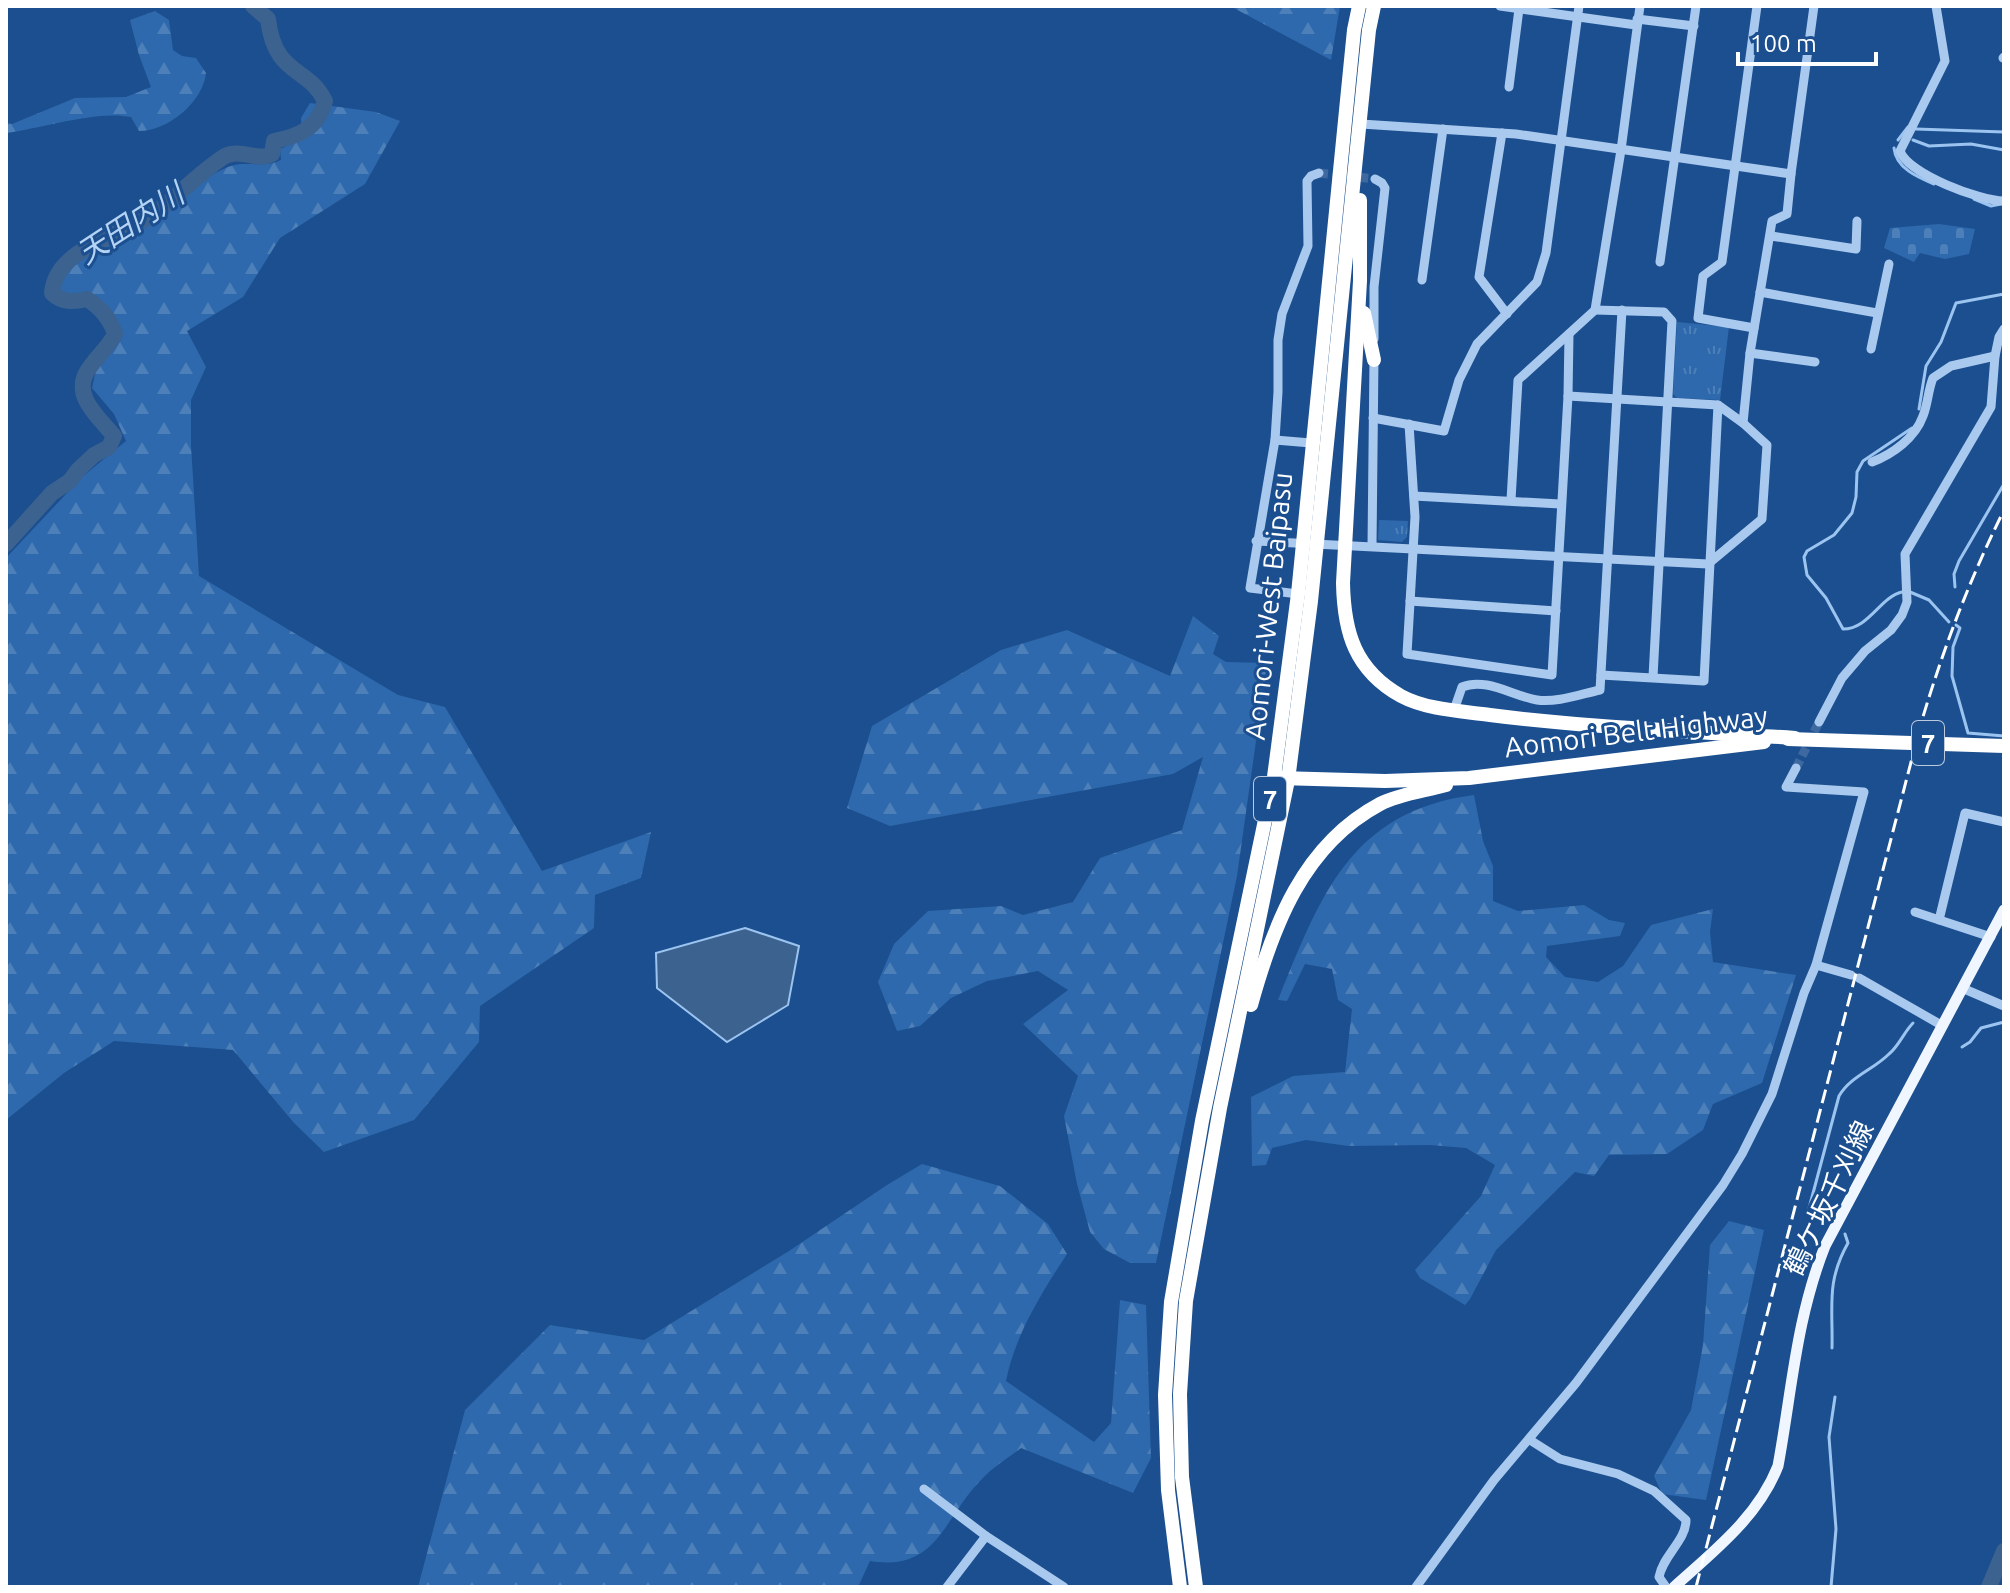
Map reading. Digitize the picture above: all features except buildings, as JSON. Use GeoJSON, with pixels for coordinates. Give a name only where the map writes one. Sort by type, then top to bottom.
{"type":"FeatureCollection","features":[{"type":"Feature","properties":{"kind":"highway","name":"Aomori-West Baipasu"},"geometry":{"type":"LineString","coordinates":[[1180,1587],[1168,1474],[1165,1395],[1171,1302],[1202,1121],[1281,779],[1298,594],[1309,544],[1311,443],[1359,6]]}},
{"type":"Feature","properties":{"kind":"highway","name":"Aomori-West Baipasu"},"geometry":{"type":"LineString","coordinates":[[1196,1587],[1182,1477],[1180,1394],[1186,1301],[1281,779],[1374,6]]}},
{"type":"Feature","properties":{"kind":"highway"},"geometry":{"type":"LineString","coordinates":[[1361,124],[1360,281],[1343,583],[1348,630],[1354,648],[1369,671],[1415,702],[1454,710],[1538,721],[1795,738]]}},
{"type":"Feature","properties":{"kind":"highway"},"geometry":{"type":"LineString","coordinates":[[1360,281],[1374,360]]}},
{"type":"Feature","properties":{"kind":"highway","name":"Aomori Belt Highway"},"geometry":{"type":"LineString","coordinates":[[1281,779],[1385,781],[1469,778],[1795,738],[2004,746]]}},
{"type":"Feature","properties":{"kind":"highway"},"geometry":{"type":"LineString","coordinates":[[1220,1108],[1264,961],[1282,912],[1303,873],[1336,834],[1382,803],[1469,778]]}},
{"type":"Feature","properties":{"kind":"main road","name":"鶴ケ坂千刈線"},"geometry":{"type":"LineString","coordinates":[[1674,1587],[1731,1535],[1770,1487],[1778,1466],[1800,1323],[1812,1278],[1825,1246],[2004,910]]}},
{"type":"Feature","properties":{"kind":"street"},"geometry":{"type":"LineString","coordinates":[[1500,6],[1577,17],[1694,26]]}},
{"type":"Feature","properties":{"kind":"street"},"geometry":{"type":"LineString","coordinates":[[1373,418],[1444,431],[1459,380],[1477,344],[1537,282],[1546,253],[1579,6]]}},
{"type":"Feature","properties":{"kind":"street"},"geometry":{"type":"LineString","coordinates":[[1511,500],[1518,380],[1595,310],[1640,6]]}},
{"type":"Feature","properties":{"kind":"street"},"geometry":{"type":"LineString","coordinates":[[1660,262],[1696,6]]}},
{"type":"Feature","properties":{"kind":"street"},"geometry":{"type":"LineString","coordinates":[[1754,328],[1698,318],[1703,276],[1722,262],[1757,6]]}},
{"type":"Feature","properties":{"kind":"street"},"geometry":{"type":"LineString","coordinates":[[1743,423],[1750,353],[1772,221],[1787,214],[1814,6]]}},
{"type":"Feature","properties":{"kind":"street"},"geometry":{"type":"LineString","coordinates":[[1936,6],[1945,61],[1900,151],[1911,167],[1929,178],[1992,201],[2004,201]]}},
{"type":"Feature","properties":{"kind":"street"},"geometry":{"type":"LineString","coordinates":[[1509,87],[1519,9]]}},
{"type":"Feature","properties":{"kind":"street"},"geometry":{"type":"LineString","coordinates":[[1361,124],[1502,133],[1791,174]]}},
{"type":"Feature","properties":{"kind":"street"},"geometry":{"type":"LineString","coordinates":[[1422,280],[1443,129]]}},
{"type":"Feature","properties":{"kind":"street"},"geometry":{"type":"LineString","coordinates":[[1502,133],[1479,277],[1507,314]]}},
{"type":"Feature","properties":{"kind":"street"},"geometry":{"type":"LineString","coordinates":[[1298,594],[1250,588],[1275,440],[1278,340],[1282,314],[1308,246],[1307,181],[1319,173]]}},
{"type":"Feature","properties":{"kind":"street"},"geometry":{"type":"LineString","coordinates":[[1367,546],[1373,418],[1374,287],[1385,188],[1375,179]]}},
{"type":"Feature","properties":{"kind":"street"},"geometry":{"type":"LineString","coordinates":[[1771,236],[1856,249],[1857,221]]}},
{"type":"Feature","properties":{"kind":"street"},"geometry":{"type":"LineString","coordinates":[[1871,349],[1889,264]]}},
{"type":"Feature","properties":{"kind":"street"},"geometry":{"type":"LineString","coordinates":[[1760,292],[1877,313]]}},
{"type":"Feature","properties":{"kind":"street"},"geometry":{"type":"LineString","coordinates":[[1595,310],[1664,312],[1672,321],[1653,677]]}},
{"type":"Feature","properties":{"kind":"street"},"geometry":{"type":"LineString","coordinates":[[1454,710],[1462,687],[1470,684],[1490,686],[1539,701],[1600,690],[1622,310]]}},
{"type":"Feature","properties":{"kind":"street"},"geometry":{"type":"LineString","coordinates":[[1819,722],[1842,678],[1902,615],[1907,602],[1905,554],[1991,407],[1995,356],[2004,329]]}},
{"type":"Feature","properties":{"kind":"street"},"geometry":{"type":"LineString","coordinates":[[1409,424],[1414,496],[1407,654],[1552,675],[1569,334]]}},
{"type":"Feature","properties":{"kind":"street"},"geometry":{"type":"LineString","coordinates":[[1750,353],[1815,362]]}},
{"type":"Feature","properties":{"kind":"street"},"geometry":{"type":"LineString","coordinates":[[1872,462],[1909,439],[1924,414],[1933,378],[1951,366],[1995,356]]}},
{"type":"Feature","properties":{"kind":"street"},"geometry":{"type":"LineString","coordinates":[[1256,541],[1708,564],[1762,519],[1767,445],[1718,405],[1568,396]]}},
{"type":"Feature","properties":{"kind":"street"},"geometry":{"type":"LineString","coordinates":[[1601,675],[1704,681],[1718,405]]}},
{"type":"Feature","properties":{"kind":"street"},"geometry":{"type":"LineString","coordinates":[[1275,440],[1311,443]]}},
{"type":"Feature","properties":{"kind":"street"},"geometry":{"type":"LineString","coordinates":[[1414,496],[1560,504]]}},
{"type":"Feature","properties":{"kind":"street"},"geometry":{"type":"LineString","coordinates":[[1410,601],[1556,611]]}},
{"type":"Feature","properties":{"kind":"street"},"geometry":{"type":"LineString","coordinates":[[1416,1587],[1494,1480],[1601,1350],[1742,1154],[1772,1094],[1816,965],[1864,792],[1786,787],[1796,768]]}},
{"type":"Feature","properties":{"kind":"street"},"geometry":{"type":"LineString","coordinates":[[1939,920],[1965,813],[2004,822]]}},
{"type":"Feature","properties":{"kind":"street"},"geometry":{"type":"LineString","coordinates":[[1915,912],[1991,937]]}},
{"type":"Feature","properties":{"kind":"street"},"geometry":{"type":"LineString","coordinates":[[1816,965],[1855,976],[1943,1026]]}},
{"type":"Feature","properties":{"kind":"street"},"geometry":{"type":"LineString","coordinates":[[1962,988],[2004,1006]]}},
{"type":"Feature","properties":{"kind":"street"},"geometry":{"type":"LineString","coordinates":[[1530,1440],[1560,1459],[1618,1474],[1654,1491],[1686,1520],[1686,1531],[1660,1569],[1659,1577],[1666,1587]]}},
{"type":"Feature","properties":{"kind":"street"},"geometry":{"type":"LineString","coordinates":[[924,1489],[986,1536],[1064,1587]]}},
{"type":"Feature","properties":{"kind":"street"},"geometry":{"type":"LineString","coordinates":[[947,1587],[986,1536]]}},
{"type":"Feature","properties":{"kind":"green space"},"geometry":{"type":"Polygon","coordinates":[[[1230,6],[1340,6],[1331,60],[1230,6]]]}},
{"type":"Feature","properties":{"kind":"green space"},"geometry":{"type":"Polygon","coordinates":[[[155,11],[169,20],[173,50],[182,56],[196,58],[206,73],[198,94],[182,113],[150,130],[139,131],[131,117],[118,115],[6,133],[6,123],[12,124],[75,98],[126,97],[151,87],[130,20],[155,11]]]}},
{"type":"Feature","properties":{"kind":"green space"},"geometry":{"type":"Polygon","coordinates":[[[310,103],[376,112],[400,121],[365,184],[280,238],[243,297],[187,331],[206,367],[191,400],[199,576],[398,695],[445,707],[542,871],[651,832],[641,878],[595,895],[594,928],[480,1006],[479,1042],[414,1120],[324,1152],[294,1123],[233,1050],[114,1041],[64,1073],[6,1120],[6,558],[82,477],[126,441],[114,414],[92,388],[98,366],[117,342],[120,331],[117,324],[95,299],[81,294],[64,295],[57,285],[88,255],[153,221],[217,172],[235,165],[268,164],[281,160],[280,149],[302,139],[301,118],[310,103]]]}},
{"type":"Feature","properties":{"kind":"green space"},"geometry":{"type":"Polygon","coordinates":[[[1939,224],[1975,229],[1969,254],[1945,259],[1920,253],[1914,262],[1884,248],[1890,228],[1939,224]]]}},
{"type":"Feature","properties":{"kind":"green space"},"geometry":{"type":"Polygon","coordinates":[[[1677,322],[1729,327],[1720,400],[1677,398],[1673,394],[1677,322]]]}},
{"type":"Feature","properties":{"kind":"green space"},"geometry":{"type":"Polygon","coordinates":[[[1379,520],[1408,521],[1407,537],[1402,542],[1378,540],[1379,520]]]}},
{"type":"Feature","properties":{"kind":"green space"},"geometry":{"type":"Polygon","coordinates":[[[1193,616],[1219,636],[1213,654],[1226,662],[1267,663],[1237,876],[1156,1263],[1130,1263],[1104,1249],[1090,1232],[1064,1116],[1078,1076],[1023,1024],[1068,990],[1038,971],[987,981],[951,998],[920,1026],[897,1031],[878,982],[894,944],[928,911],[1001,906],[1023,915],[1073,902],[1100,858],[1182,830],[1203,757],[1173,774],[890,826],[847,808],[872,726],[1001,650],[1067,630],[1170,676],[1193,616]]]}},
{"type":"Feature","properties":{"kind":"green space"},"geometry":{"type":"Polygon","coordinates":[[[1474,795],[1483,841],[1493,866],[1493,901],[1518,911],[1584,905],[1609,920],[1625,923],[1620,936],[1547,946],[1546,957],[1565,977],[1598,982],[1623,966],[1651,925],[1713,909],[1710,932],[1713,962],[1796,975],[1762,1083],[1713,1104],[1703,1130],[1667,1154],[1609,1155],[1594,1176],[1575,1172],[1496,1250],[1465,1305],[1420,1278],[1415,1270],[1481,1196],[1495,1165],[1466,1148],[1348,1146],[1306,1140],[1272,1148],[1266,1165],[1252,1166],[1251,1097],[1293,1076],[1345,1072],[1352,1009],[1338,1000],[1332,969],[1305,964],[1287,1001],[1278,1000],[1309,927],[1345,865],[1369,840],[1397,819],[1432,804],[1474,795]]]}},
{"type":"Feature","properties":{"kind":"green space"},"geometry":{"type":"Polygon","coordinates":[[[922,1164],[1000,1186],[1048,1224],[1067,1254],[1023,1331],[1006,1381],[1094,1442],[1111,1423],[1120,1300],[1146,1305],[1151,1458],[1133,1493],[1021,1448],[982,1479],[925,1550],[911,1558],[893,1562],[870,1561],[858,1587],[418,1587],[465,1410],[550,1325],[644,1340],[922,1164]]]}},
{"type":"Feature","properties":{"kind":"green space"},"geometry":{"type":"Polygon","coordinates":[[[1729,1221],[1764,1230],[1706,1500],[1662,1494],[1654,1476],[1691,1410],[1703,1345],[1710,1245],[1729,1221]]]}},
{"type":"Feature","properties":{"kind":"shaded area"},"geometry":{"type":"Polygon","coordinates":[[[745,928],[799,946],[788,1005],[727,1042],[657,988],[656,953],[745,928]]]}},
{"type":"Feature","properties":{"kind":"waterway","name":"天田内川"},"geometry":{"type":"LineString","coordinates":[[6,544],[52,493],[70,481],[94,455],[109,447],[114,436],[89,406],[83,389],[88,370],[115,334],[104,314],[87,299],[68,301],[52,293],[56,277],[78,253],[156,212],[225,156],[237,153],[261,157],[272,154],[274,141],[307,129],[322,110],[325,101],[318,90],[284,61],[272,38],[268,19],[253,6]]}},
{"type":"Feature","properties":{"kind":"waterway"},"geometry":{"type":"LineString","coordinates":[[1898,140],[1908,127]]}},
{"type":"Feature","properties":{"kind":"waterway"},"geometry":{"type":"LineString","coordinates":[[1916,129],[2004,132]]}},
{"type":"Feature","properties":{"kind":"waterway"},"geometry":{"type":"LineString","coordinates":[[1913,140],[1929,146],[1971,144],[2004,150]]}},
{"type":"Feature","properties":{"kind":"waterway"},"geometry":{"type":"LineString","coordinates":[[1894,148],[1903,166],[1934,184]]}},
{"type":"Feature","properties":{"kind":"waterway"},"geometry":{"type":"LineString","coordinates":[[1974,199],[1991,206],[2001,204]]}},
{"type":"Feature","properties":{"kind":"waterway"},"geometry":{"type":"LineString","coordinates":[[1919,409],[1926,366],[1941,342],[1956,303],[2004,294]]}},
{"type":"Feature","properties":{"kind":"waterway"},"geometry":{"type":"LineString","coordinates":[[1902,592],[1887,600],[1860,624],[1843,629],[1826,598],[1807,575],[1804,557],[1807,551],[1834,535],[1852,513],[1857,472],[1863,461],[1912,428]]}},
{"type":"Feature","properties":{"kind":"waterway"},"geometry":{"type":"LineString","coordinates":[[1955,587],[1954,574],[1959,561],[2004,484]]}},
{"type":"Feature","properties":{"kind":"waterway"},"geometry":{"type":"LineString","coordinates":[[1910,592],[1929,600],[1949,622]]}},
{"type":"Feature","properties":{"kind":"waterway"},"geometry":{"type":"LineString","coordinates":[[1956,625],[1960,628],[1953,647],[1952,676],[1968,733],[2004,736]]}},
{"type":"Feature","properties":{"kind":"waterway"},"geometry":{"type":"LineString","coordinates":[[1962,1047],[1981,1028],[2004,1022]]}},
{"type":"Feature","properties":{"kind":"waterway"},"geometry":{"type":"LineString","coordinates":[[1819,1218],[1808,1212],[1839,1096],[1850,1083],[1893,1051],[1913,1023]]}},
{"type":"Feature","properties":{"kind":"waterway"},"geometry":{"type":"LineString","coordinates":[[1832,1348],[1832,1294],[1836,1270],[1848,1243],[1845,1234]]}},
{"type":"Feature","properties":{"kind":"waterway"},"geometry":{"type":"LineString","coordinates":[[1831,1587],[1836,1529],[1829,1437],[1835,1397]]}},
{"type":"Feature","properties":{"kind":"waterway"},"geometry":{"type":"LineString","coordinates":[[1989,1587],[2004,1551]]}},
{"type":"Feature","properties":{"kind":"tunnel"},"geometry":{"type":"LineString","coordinates":[[1319,173],[1375,179]]}},
{"type":"Feature","properties":{"kind":"tunnel"},"geometry":{"type":"LineString","coordinates":[[1796,768],[1819,722]]}},
{"type":"Feature","properties":{"kind":"railway"},"geometry":{"type":"LineString","coordinates":[[1696,1587],[1922,720],[1958,613],[2004,510]]}}]}
